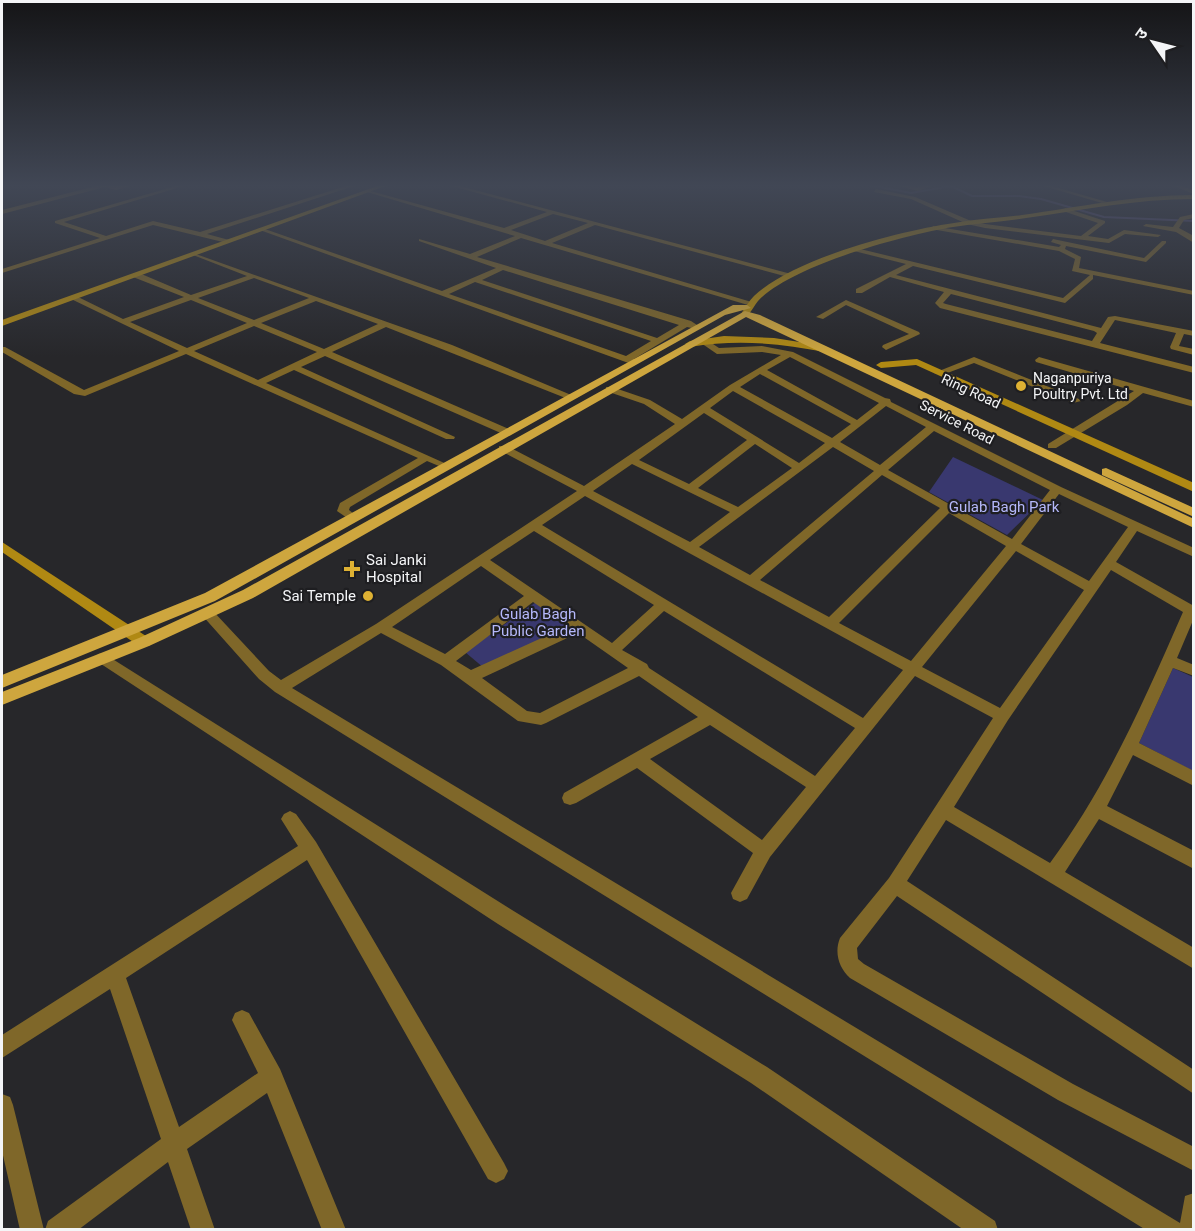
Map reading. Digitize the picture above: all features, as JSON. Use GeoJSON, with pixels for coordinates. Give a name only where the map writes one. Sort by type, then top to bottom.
{"type":"FeatureCollection","features":[{"type":"Feature","properties":{"kind":"main road"},"geometry":{"type":"LineString","coordinates":[[2,682],[210,597],[571,397],[692,325],[744,308]]}},
{"type":"Feature","properties":{"kind":"main road"},"geometry":{"type":"LineString","coordinates":[[2,699],[144,642],[248,594],[690,344],[744,308]]}},
{"type":"Feature","properties":{"kind":"main road","name":"Ring Road"},"geometry":{"type":"LineString","coordinates":[[744,308],[757,317],[1194,524]]}},
{"type":"Feature","properties":{"kind":"main road","name":"Ring Road"},"geometry":{"type":"LineString","coordinates":[[744,308],[764,311],[1194,513]]}},
{"type":"Feature","properties":{"kind":"street"},"geometry":{"type":"LineString","coordinates":[[2,271],[88,242]]}},
{"type":"Feature","properties":{"kind":"street"},"geometry":{"type":"LineString","coordinates":[[2,322],[223,242]]}},
{"type":"Feature","properties":{"kind":"street"},"geometry":{"type":"LineString","coordinates":[[297,242],[631,361],[658,341],[692,325]]}},
{"type":"Feature","properties":{"kind":"street"},"geometry":{"type":"LineString","coordinates":[[428,242],[503,268],[692,325]]}},
{"type":"Feature","properties":{"kind":"street"},"geometry":{"type":"LineString","coordinates":[[470,257],[505,242]]}},
{"type":"Feature","properties":{"kind":"street"},"geometry":{"type":"LineString","coordinates":[[666,242],[791,276]]}},
{"type":"Feature","properties":{"kind":"street"},"geometry":{"type":"LineString","coordinates":[[545,243],[744,308],[791,276],[823,261],[882,242]]}},
{"type":"Feature","properties":{"kind":"street"},"geometry":{"type":"LineString","coordinates":[[982,247],[984,242]]}},
{"type":"Feature","properties":{"kind":"street"},"geometry":{"type":"LineString","coordinates":[[1063,242],[1079,258],[1075,269],[1194,292]]}},
{"type":"Feature","properties":{"kind":"street"},"geometry":{"type":"LineString","coordinates":[[1064,242],[1096,252],[1146,260],[1158,242]]}},
{"type":"Feature","properties":{"kind":"street"},"geometry":{"type":"LineString","coordinates":[[856,250],[1065,301]]}},
{"type":"Feature","properties":{"kind":"street"},"geometry":{"type":"LineString","coordinates":[[195,254],[385,324],[571,397]]}},
{"type":"Feature","properties":{"kind":"street"},"geometry":{"type":"LineString","coordinates":[[859,291],[912,264]]}},
{"type":"Feature","properties":{"kind":"street"},"geometry":{"type":"LineString","coordinates":[[441,294],[503,268]]}},
{"type":"Feature","properties":{"kind":"street"},"geometry":{"type":"LineString","coordinates":[[136,275],[324,352],[507,432]]}},
{"type":"Feature","properties":{"kind":"street"},"geometry":{"type":"LineString","coordinates":[[889,275],[1102,332]]}},
{"type":"Feature","properties":{"kind":"street"},"geometry":{"type":"LineString","coordinates":[[124,321],[253,276]]}},
{"type":"Feature","properties":{"kind":"street"},"geometry":{"type":"LineString","coordinates":[[1052,318],[1065,301],[1090,277]]}},
{"type":"Feature","properties":{"kind":"street"},"geometry":{"type":"LineString","coordinates":[[476,280],[658,341]]}},
{"type":"Feature","properties":{"kind":"street"},"geometry":{"type":"LineString","coordinates":[[949,291],[939,304],[1094,346],[1194,370]]}},
{"type":"Feature","properties":{"kind":"street"},"geometry":{"type":"LineString","coordinates":[[74,298],[188,352],[446,466]]}},
{"type":"Feature","properties":{"kind":"street"},"geometry":{"type":"LineString","coordinates":[[2,349],[76,392],[85,393],[316,298]]}},
{"type":"Feature","properties":{"kind":"street"},"geometry":{"type":"LineString","coordinates":[[820,316],[846,302],[916,336],[886,347]]}},
{"type":"Feature","properties":{"kind":"street"},"geometry":{"type":"LineString","coordinates":[[1094,346],[1111,319],[1115,318],[1194,334]]}},
{"type":"Feature","properties":{"kind":"street"},"geometry":{"type":"LineString","coordinates":[[259,383],[385,324]]}},
{"type":"Feature","properties":{"kind":"street"},"geometry":{"type":"LineString","coordinates":[[1166,363],[1181,331]]}},
{"type":"Feature","properties":{"kind":"street"},"geometry":{"type":"LineString","coordinates":[[690,344],[750,338],[774,339],[831,351]]}},
{"type":"Feature","properties":{"kind":"street","name":"Service Road"},"geometry":{"type":"LineString","coordinates":[[704,341],[717,351],[762,349],[790,354],[887,401],[1057,489],[1194,553]]}},
{"type":"Feature","properties":{"kind":"street"},"geometry":{"type":"LineString","coordinates":[[1174,347],[1194,352]]}},
{"type":"Feature","properties":{"kind":"street"},"geometry":{"type":"LineString","coordinates":[[280,688],[381,627],[631,460],[733,387],[790,354]]}},
{"type":"Feature","properties":{"kind":"street"},"geometry":{"type":"LineString","coordinates":[[939,373],[974,360],[1076,401]]}},
{"type":"Feature","properties":{"kind":"street"},"geometry":{"type":"LineString","coordinates":[[1040,360],[1194,404]]}},
{"type":"Feature","properties":{"kind":"street"},"geometry":{"type":"LineString","coordinates":[[881,365],[917,362],[1194,488]]}},
{"type":"Feature","properties":{"kind":"street"},"geometry":{"type":"LineString","coordinates":[[859,364],[862,389]]}},
{"type":"Feature","properties":{"kind":"street"},"geometry":{"type":"LineString","coordinates":[[294,367],[450,437]]}},
{"type":"Feature","properties":{"kind":"street"},"geometry":{"type":"LineString","coordinates":[[760,370],[858,424]]}},
{"type":"Feature","properties":{"kind":"street"},"geometry":{"type":"LineString","coordinates":[[733,387],[1091,588]]}},
{"type":"Feature","properties":{"kind":"street"},"geometry":{"type":"LineString","coordinates":[[609,389],[647,402],[681,423]]}},
{"type":"Feature","properties":{"kind":"street"},"geometry":{"type":"LineString","coordinates":[[1052,446],[1124,403],[1141,390]]}},
{"type":"Feature","properties":{"kind":"street"},"geometry":{"type":"LineString","coordinates":[[691,547],[833,444],[887,401]]}},
{"type":"Feature","properties":{"kind":"street"},"geometry":{"type":"LineString","coordinates":[[703,408],[800,468]]}},
{"type":"Feature","properties":{"kind":"street"},"geometry":{"type":"LineString","coordinates":[[750,582],[934,425]]}},
{"type":"Feature","properties":{"kind":"street"},"geometry":{"type":"LineString","coordinates":[[691,488],[754,440]]}},
{"type":"Feature","properties":{"kind":"street"},"geometry":{"type":"LineString","coordinates":[[503,448],[691,547],[750,582],[911,669],[1003,716]]}},
{"type":"Feature","properties":{"kind":"street"},"geometry":{"type":"LineString","coordinates":[[353,518],[343,512],[344,505],[425,458]]}},
{"type":"Feature","properties":{"kind":"street"},"geometry":{"type":"LineString","coordinates":[[631,460],[739,512]]}},
{"type":"Feature","properties":{"kind":"street"},"geometry":{"type":"LineString","coordinates":[[740,893],[765,851],[816,785],[1013,546],[1057,489]]}},
{"type":"Feature","properties":{"kind":"street"},"geometry":{"type":"LineString","coordinates":[[829,625],[947,508]]}},
{"type":"Feature","properties":{"kind":"street"},"geometry":{"type":"LineString","coordinates":[[533,525],[864,726]]}},
{"type":"Feature","properties":{"kind":"street"},"geometry":{"type":"LineString","coordinates":[[1135,525],[1003,716],[896,884],[848,945],[847,959],[857,972],[1032,1074],[1140,1134],[1194,1160]]}},
{"type":"Feature","properties":{"kind":"street"},"geometry":{"type":"LineString","coordinates":[[2,546],[144,642]]}},
{"type":"Feature","properties":{"kind":"street"},"geometry":{"type":"LineString","coordinates":[[480,560],[534,594],[710,717],[816,785]]}},
{"type":"Feature","properties":{"kind":"street"},"geometry":{"type":"LineString","coordinates":[[1052,875],[1066,857],[1130,745],[1192,611],[1110,564]]}},
{"type":"Feature","properties":{"kind":"street"},"geometry":{"type":"LineString","coordinates":[[446,661],[534,594]]}},
{"type":"Feature","properties":{"kind":"street"},"geometry":{"type":"LineString","coordinates":[[614,649],[663,604]]}},
{"type":"Feature","properties":{"kind":"street"},"geometry":{"type":"LineString","coordinates":[[208,614],[264,675],[280,688],[1170,1230]]}},
{"type":"Feature","properties":{"kind":"street"},"geometry":{"type":"LineString","coordinates":[[381,627],[446,661],[523,717],[533,720],[541,719],[642,668]]}},
{"type":"Feature","properties":{"kind":"street"},"geometry":{"type":"LineString","coordinates":[[470,677],[579,627]]}},
{"type":"Feature","properties":{"kind":"street"},"geometry":{"type":"LineString","coordinates":[[103,658],[505,916],[759,1075],[986,1230]]}},
{"type":"Feature","properties":{"kind":"street"},"geometry":{"type":"LineString","coordinates":[[1169,660],[1194,671]]}},
{"type":"Feature","properties":{"kind":"street"},"geometry":{"type":"LineString","coordinates":[[570,798],[710,717]]}},
{"type":"Feature","properties":{"kind":"street"},"geometry":{"type":"LineString","coordinates":[[1130,745],[1194,779]]}},
{"type":"Feature","properties":{"kind":"street"},"geometry":{"type":"LineString","coordinates":[[636,758],[765,851]]}},
{"type":"Feature","properties":{"kind":"street"},"geometry":{"type":"LineString","coordinates":[[1095,808],[1194,861]]}},
{"type":"Feature","properties":{"kind":"street"},"geometry":{"type":"LineString","coordinates":[[944,810],[1194,959]]}},
{"type":"Feature","properties":{"kind":"street"},"geometry":{"type":"LineString","coordinates":[[290,819],[310,848],[496,1171]]}},
{"type":"Feature","properties":{"kind":"street"},"geometry":{"type":"LineString","coordinates":[[2,1047],[310,848]]}},
{"type":"Feature","properties":{"kind":"street"},"geometry":{"type":"LineString","coordinates":[[896,884],[1194,1083]]}},
{"type":"Feature","properties":{"kind":"street"},"geometry":{"type":"LineString","coordinates":[[115,974],[203,1230]]}},
{"type":"Feature","properties":{"kind":"street"},"geometry":{"type":"LineString","coordinates":[[242,1020],[272,1077],[334,1230]]}},
{"type":"Feature","properties":{"kind":"street"},"geometry":{"type":"LineString","coordinates":[[57,1230],[174,1144],[272,1077]]}},
{"type":"Feature","properties":{"kind":"street"},"geometry":{"type":"LineString","coordinates":[[2,1105],[32,1230]]}},
{"type":"Feature","properties":{"kind":"street"},"geometry":{"type":"LineString","coordinates":[[1191,1230],[1194,1205]]}},
{"type":"Feature","properties":{"kind":"green space","name":"Gulab Bagh Park"},"geometry":{"type":"Polygon","coordinates":[[[953,457],[1043,500],[1007,535],[929,492],[953,457]]]}},
{"type":"Feature","properties":{"kind":"green space","name":"Gulab Bagh Public Garden"},"geometry":{"type":"Polygon","coordinates":[[[539,600],[572,626],[484,668],[465,652],[539,600]]]}},
{"type":"Feature","properties":{"kind":"green space"},"geometry":{"type":"Polygon","coordinates":[[[1173,668],[1193,677],[1193,771],[1139,743],[1173,668]]]}},
{"type":"Feature","properties":{"kind":"place","name":"Naganpuriya Poultry Pvt. Ltd"},"geometry":{"type":"Point","coordinates":[1021,386]}},
{"type":"Feature","properties":{"kind":"place","name":"Sai Janki Hospital"},"geometry":{"type":"Point","coordinates":[352,569]}},
{"type":"Feature","properties":{"kind":"place","name":"Sai Temple"},"geometry":{"type":"Point","coordinates":[368,596]}}]}
